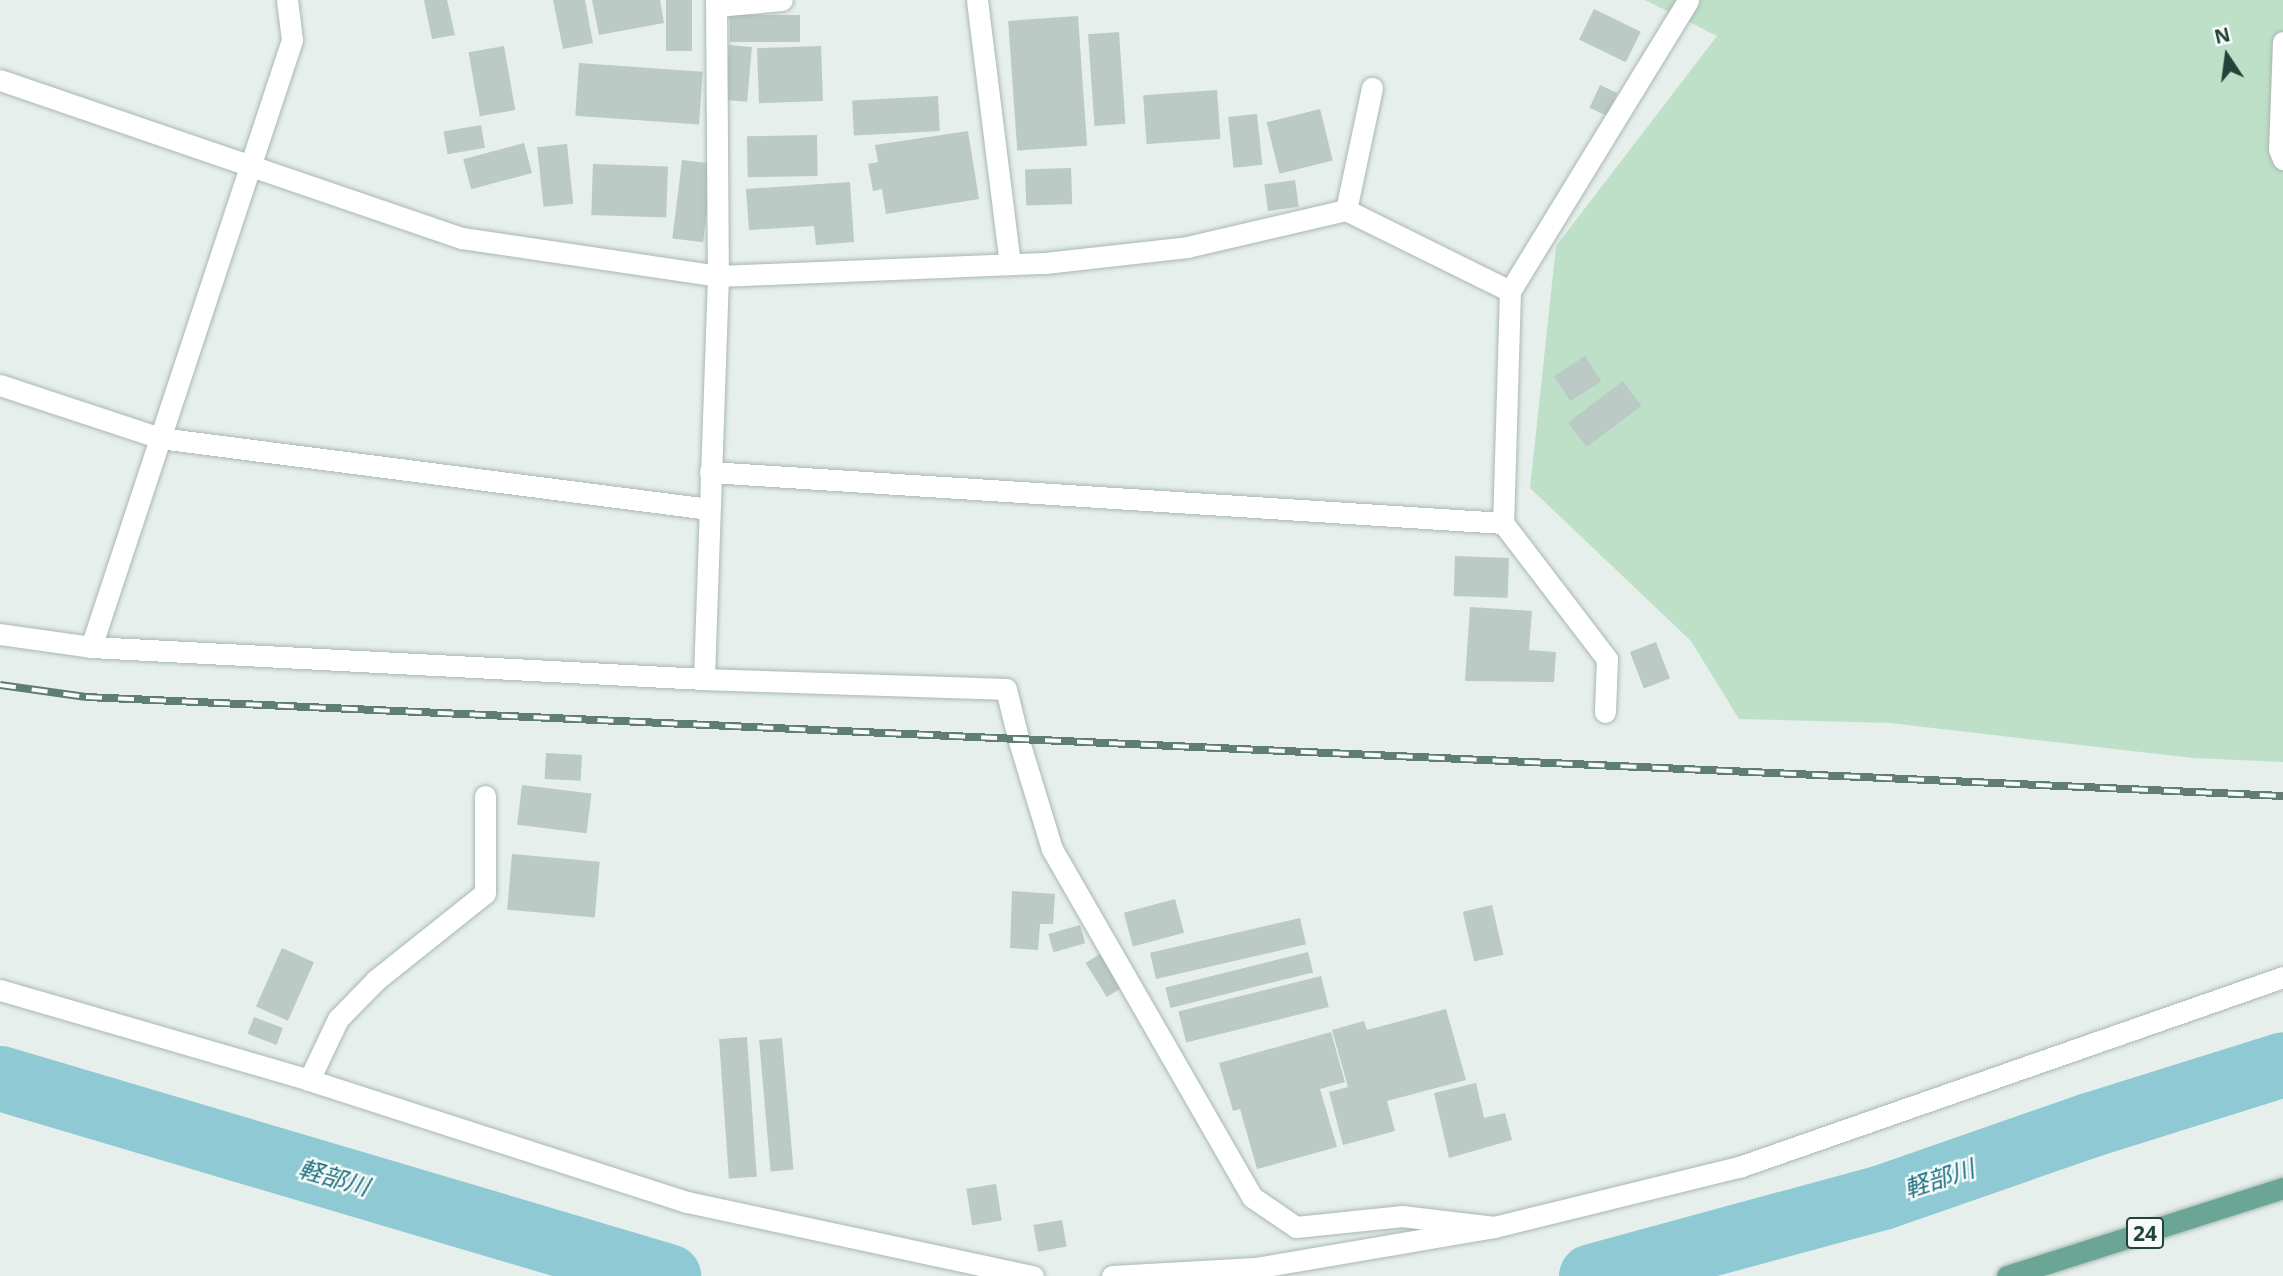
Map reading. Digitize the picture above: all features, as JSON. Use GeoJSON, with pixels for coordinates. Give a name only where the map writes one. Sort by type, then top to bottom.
{"type":"FeatureCollection","features":[{"type":"Feature","properties":{"kind":"main road","name":"24"},"geometry":{"type":"LineString","coordinates":[[2007,1276],[2283,1188]]}},
{"type":"Feature","properties":{"kind":"street"},"geometry":{"type":"LineString","coordinates":[[91,647],[292,40],[287,0]]}},
{"type":"Feature","properties":{"kind":"street"},"geometry":{"type":"LineString","coordinates":[[704,679],[718,276],[716,3],[782,0]]}},
{"type":"Feature","properties":{"kind":"street"},"geometry":{"type":"LineString","coordinates":[[977,0],[1010,264]]}},
{"type":"Feature","properties":{"kind":"street"},"geometry":{"type":"LineString","coordinates":[[1605,712],[1607,659],[1503,523],[1510,290],[1688,0]]}},
{"type":"Feature","properties":{"kind":"street"},"geometry":{"type":"LineString","coordinates":[[2283,42],[2279,149],[2283,159]]}},
{"type":"Feature","properties":{"kind":"street"},"geometry":{"type":"LineString","coordinates":[[0,80],[462,238],[718,276],[1010,264],[1187,247],[1346,210],[1510,290]]}},
{"type":"Feature","properties":{"kind":"street"},"geometry":{"type":"LineString","coordinates":[[1346,210],[1372,88]]}},
{"type":"Feature","properties":{"kind":"street"},"geometry":{"type":"LineString","coordinates":[[0,385],[160,438],[709,509]]}},
{"type":"Feature","properties":{"kind":"street"},"geometry":{"type":"LineString","coordinates":[[710,472],[1503,523]]}},
{"type":"Feature","properties":{"kind":"street"},"geometry":{"type":"LineString","coordinates":[[0,634],[91,647],[704,679],[1006,689],[1052,849],[1252,1197],[1296,1227],[1402,1216],[1494,1227]]}},
{"type":"Feature","properties":{"kind":"street"},"geometry":{"type":"LineString","coordinates":[[309,1080],[338,1019],[376,980],[485,893],[485,796]]}},
{"type":"Feature","properties":{"kind":"street"},"geometry":{"type":"LineString","coordinates":[[1112,1276],[1255,1268],[1494,1227],[1739,1167],[2283,977]]}},
{"type":"Feature","properties":{"kind":"street"},"geometry":{"type":"LineString","coordinates":[[0,990],[309,1080],[687,1202],[1033,1276]]}},
{"type":"Feature","properties":{"kind":"green space"},"geometry":{"type":"Polygon","coordinates":[[[1645,0],[2283,0],[2283,762],[2193,758],[1890,723],[1739,719],[1691,641],[1530,488],[1556,246],[1717,36],[1645,0]]]}},
{"type":"Feature","properties":{"kind":"building"},"geometry":{"type":"Polygon","coordinates":[[[424,0],[447,0],[455,35],[432,39],[424,0]]]}},
{"type":"Feature","properties":{"kind":"building"},"geometry":{"type":"Polygon","coordinates":[[[553,0],[585,0],[593,43],[563,49],[553,0]]]}},
{"type":"Feature","properties":{"kind":"building"},"geometry":{"type":"Polygon","coordinates":[[[592,0],[660,0],[664,23],[599,35],[592,0]]]}},
{"type":"Feature","properties":{"kind":"building"},"geometry":{"type":"Polygon","coordinates":[[[666,0],[692,0],[692,51],[666,51],[666,0]]]}},
{"type":"Feature","properties":{"kind":"building"},"geometry":{"type":"Polygon","coordinates":[[[1594,9],[1641,32],[1626,62],[1579,40],[1594,9]]]}},
{"type":"Feature","properties":{"kind":"building"},"geometry":{"type":"Polygon","coordinates":[[[730,15],[800,15],[800,42],[730,42],[730,15]]]}},
{"type":"Feature","properties":{"kind":"building"},"geometry":{"type":"Polygon","coordinates":[[[1078,16],[1087,146],[1017,151],[1008,21],[1078,16]]]}},
{"type":"Feature","properties":{"kind":"building"},"geometry":{"type":"Polygon","coordinates":[[[1119,32],[1125,124],[1094,126],[1088,34],[1119,32]]]}},
{"type":"Feature","properties":{"kind":"building"},"geometry":{"type":"Polygon","coordinates":[[[729,45],[752,47],[747,102],[724,100],[729,45]]]}},
{"type":"Feature","properties":{"kind":"building"},"geometry":{"type":"Polygon","coordinates":[[[504,46],[515,110],[480,116],[469,52],[504,46]]]}},
{"type":"Feature","properties":{"kind":"building"},"geometry":{"type":"Polygon","coordinates":[[[821,46],[823,101],[759,103],[757,48],[821,46]]]}},
{"type":"Feature","properties":{"kind":"building"},"geometry":{"type":"Polygon","coordinates":[[[579,63],[703,72],[699,125],[575,116],[579,63]]]}},
{"type":"Feature","properties":{"kind":"building"},"geometry":{"type":"Polygon","coordinates":[[[1600,85],[1617,93],[1607,116],[1589,108],[1600,85]]]}},
{"type":"Feature","properties":{"kind":"building"},"geometry":{"type":"Polygon","coordinates":[[[1217,90],[1220,139],[1147,144],[1143,95],[1217,90]]]}},
{"type":"Feature","properties":{"kind":"building"},"geometry":{"type":"Polygon","coordinates":[[[938,96],[940,131],[854,135],[852,101],[938,96]]]}},
{"type":"Feature","properties":{"kind":"building"},"geometry":{"type":"Polygon","coordinates":[[[1320,109],[1333,160],[1279,174],[1267,122],[1320,109]]]}},
{"type":"Feature","properties":{"kind":"building"},"geometry":{"type":"Polygon","coordinates":[[[1257,114],[1262,165],[1233,168],[1228,117],[1257,114]]]}},
{"type":"Feature","properties":{"kind":"building"},"geometry":{"type":"Polygon","coordinates":[[[481,125],[485,148],[448,154],[444,132],[481,125]]]}},
{"type":"Feature","properties":{"kind":"building"},"geometry":{"type":"Polygon","coordinates":[[[968,131],[979,199],[886,214],[882,189],[873,191],[868,164],[878,162],[875,145],[968,131]]]}},
{"type":"Feature","properties":{"kind":"building"},"geometry":{"type":"Polygon","coordinates":[[[817,135],[818,176],[748,177],[747,136],[817,135]]]}},
{"type":"Feature","properties":{"kind":"building"},"geometry":{"type":"Polygon","coordinates":[[[524,143],[532,173],[471,189],[463,159],[524,143]]]}},
{"type":"Feature","properties":{"kind":"building"},"geometry":{"type":"Polygon","coordinates":[[[567,144],[573,204],[543,207],[537,147],[567,144]]]}},
{"type":"Feature","properties":{"kind":"building"},"geometry":{"type":"Polygon","coordinates":[[[682,160],[713,164],[703,242],[672,238],[682,160]]]}},
{"type":"Feature","properties":{"kind":"building"},"geometry":{"type":"Polygon","coordinates":[[[593,164],[668,167],[666,218],[591,215],[593,164]]]}},
{"type":"Feature","properties":{"kind":"building"},"geometry":{"type":"Polygon","coordinates":[[[1071,168],[1072,204],[1026,206],[1025,170],[1071,168]]]}},
{"type":"Feature","properties":{"kind":"building"},"geometry":{"type":"Polygon","coordinates":[[[1295,180],[1299,207],[1268,211],[1264,184],[1295,180]]]}},
{"type":"Feature","properties":{"kind":"building"},"geometry":{"type":"Polygon","coordinates":[[[850,182],[854,242],[816,245],[814,226],[749,230],[746,189],[850,182]]]}},
{"type":"Feature","properties":{"kind":"building"},"geometry":{"type":"Polygon","coordinates":[[[1585,356],[1601,381],[1570,401],[1554,376],[1585,356]]]}},
{"type":"Feature","properties":{"kind":"building"},"geometry":{"type":"Polygon","coordinates":[[[1623,381],[1642,406],[1587,447],[1568,423],[1623,381]]]}},
{"type":"Feature","properties":{"kind":"building"},"geometry":{"type":"Polygon","coordinates":[[[1455,556],[1509,558],[1508,598],[1454,596],[1455,556]]]}},
{"type":"Feature","properties":{"kind":"building"},"geometry":{"type":"Polygon","coordinates":[[[1470,607],[1532,611],[1529,650],[1556,652],[1554,682],[1465,681],[1470,607]]]}},
{"type":"Feature","properties":{"kind":"building"},"geometry":{"type":"Polygon","coordinates":[[[1656,642],[1670,678],[1644,688],[1630,652],[1656,642]]]}},
{"type":"Feature","properties":{"kind":"building"},"geometry":{"type":"Polygon","coordinates":[[[546,753],[582,755],[581,781],[545,779],[546,753]]]}},
{"type":"Feature","properties":{"kind":"building"},"geometry":{"type":"Polygon","coordinates":[[[522,785],[591,794],[587,833],[517,825],[522,785]]]}},
{"type":"Feature","properties":{"kind":"building"},"geometry":{"type":"Polygon","coordinates":[[[512,854],[600,862],[595,917],[507,910],[512,854]]]}},
{"type":"Feature","properties":{"kind":"building"},"geometry":{"type":"Polygon","coordinates":[[[1012,891],[1055,894],[1053,924],[1040,924],[1038,950],[1010,948],[1012,891]]]}},
{"type":"Feature","properties":{"kind":"building"},"geometry":{"type":"Polygon","coordinates":[[[1175,899],[1184,933],[1133,947],[1124,913],[1175,899]]]}},
{"type":"Feature","properties":{"kind":"building"},"geometry":{"type":"Polygon","coordinates":[[[1492,905],[1503,955],[1474,961],[1463,912],[1492,905]]]}},
{"type":"Feature","properties":{"kind":"building"},"geometry":{"type":"Polygon","coordinates":[[[1300,918],[1306,944],[1156,979],[1150,953],[1300,918]]]}},
{"type":"Feature","properties":{"kind":"building"},"geometry":{"type":"Polygon","coordinates":[[[1080,925],[1085,943],[1054,952],[1048,934],[1080,925]]]}},
{"type":"Feature","properties":{"kind":"building"},"geometry":{"type":"Polygon","coordinates":[[[282,948],[314,962],[288,1021],[256,1006],[282,948]]]}},
{"type":"Feature","properties":{"kind":"building"},"geometry":{"type":"Polygon","coordinates":[[[1308,952],[1313,972],[1170,1008],[1165,988],[1308,952]]]}},
{"type":"Feature","properties":{"kind":"building"},"geometry":{"type":"Polygon","coordinates":[[[1100,954],[1121,988],[1107,997],[1086,963],[1100,954]]]}},
{"type":"Feature","properties":{"kind":"building"},"geometry":{"type":"Polygon","coordinates":[[[1321,976],[1329,1007],[1186,1043],[1178,1012],[1321,976]]]}},
{"type":"Feature","properties":{"kind":"building"},"geometry":{"type":"Polygon","coordinates":[[[1446,1009],[1466,1080],[1387,1101],[1395,1131],[1343,1145],[1329,1092],[1348,1087],[1332,1030],[1364,1021],[1367,1030],[1446,1009]]]}},
{"type":"Feature","properties":{"kind":"building"},"geometry":{"type":"Polygon","coordinates":[[[254,1017],[283,1028],[276,1045],[248,1034],[254,1017]]]}},
{"type":"Feature","properties":{"kind":"building"},"geometry":{"type":"Polygon","coordinates":[[[1331,1032],[1345,1082],[1320,1089],[1337,1147],[1257,1169],[1240,1109],[1233,1111],[1219,1063],[1331,1032]]]}},
{"type":"Feature","properties":{"kind":"building"},"geometry":{"type":"Polygon","coordinates":[[[747,1037],[757,1177],[729,1179],[719,1039],[747,1037]]]}},
{"type":"Feature","properties":{"kind":"building"},"geometry":{"type":"Polygon","coordinates":[[[782,1038],[794,1169],[771,1172],[759,1040],[782,1038]]]}},
{"type":"Feature","properties":{"kind":"building"},"geometry":{"type":"Polygon","coordinates":[[[1476,1083],[1484,1118],[1505,1113],[1512,1140],[1449,1158],[1434,1093],[1476,1083]]]}},
{"type":"Feature","properties":{"kind":"building"},"geometry":{"type":"Polygon","coordinates":[[[996,1184],[1002,1221],[972,1225],[966,1189],[996,1184]]]}},
{"type":"Feature","properties":{"kind":"building"},"geometry":{"type":"Polygon","coordinates":[[[1062,1220],[1067,1247],[1038,1252],[1033,1225],[1062,1220]]]}},
{"type":"Feature","properties":{"kind":"waterway","name":"軽部川"},"geometry":{"type":"LineString","coordinates":[[1591,1276],[1882,1197],[2092,1124],[2283,1064]]}},
{"type":"Feature","properties":{"kind":"waterway","name":"軽部川"},"geometry":{"type":"LineString","coordinates":[[0,1078],[668,1276]]}},
{"type":"Feature","properties":{"kind":"railway"},"geometry":{"type":"LineString","coordinates":[[0,685],[86,697],[2283,796]]}}]}
